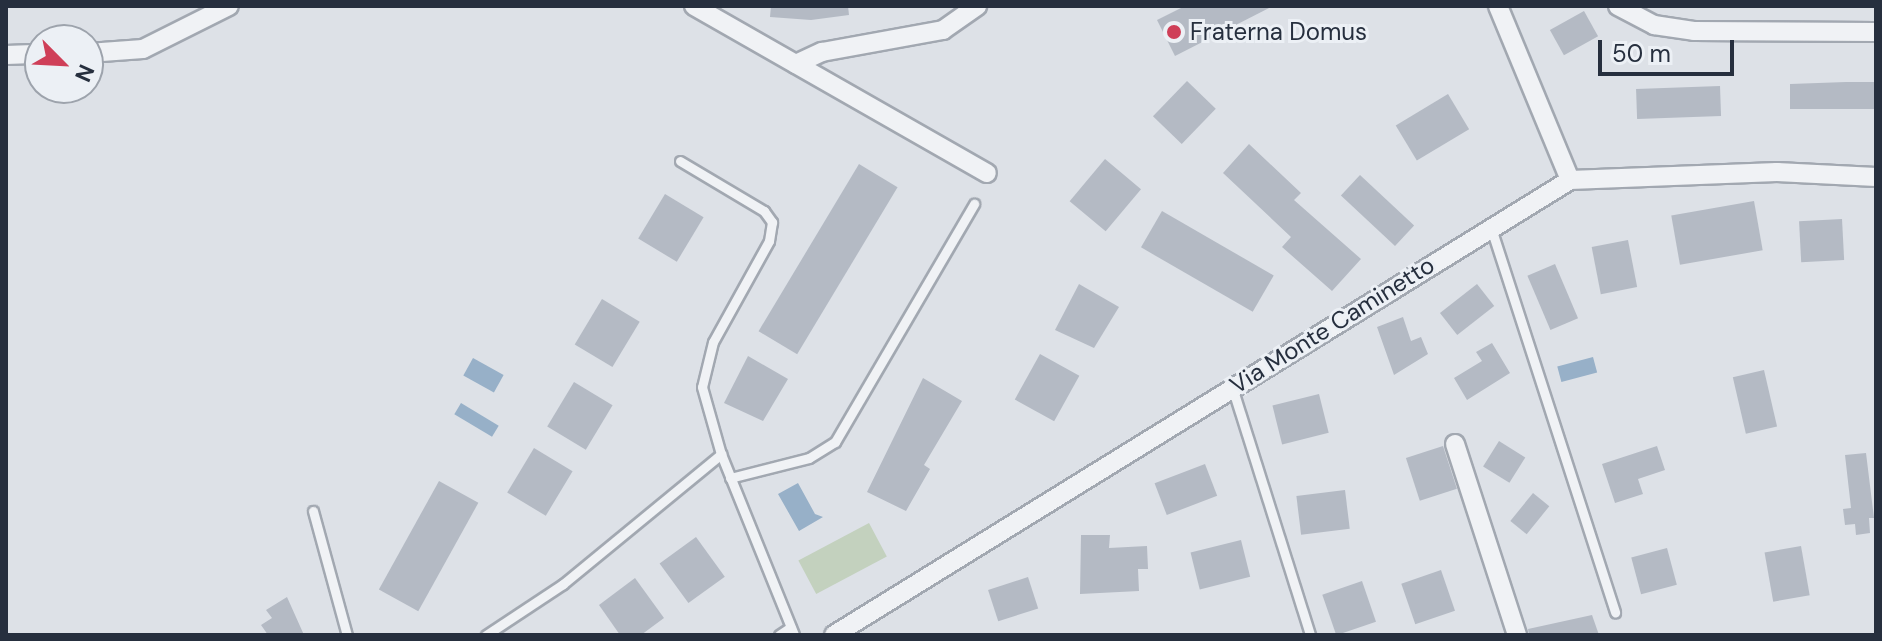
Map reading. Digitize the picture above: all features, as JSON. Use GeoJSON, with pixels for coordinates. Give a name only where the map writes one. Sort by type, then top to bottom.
{"type":"FeatureCollection","features":[{"type":"Feature","properties":{"kind":"street"},"geometry":{"type":"LineString","coordinates":[[104,52],[143,49],[199,24],[229,6]]}},
{"type":"Feature","properties":{"kind":"street"},"geometry":{"type":"LineString","coordinates":[[694,6],[987,173]]}},
{"type":"Feature","properties":{"kind":"street"},"geometry":{"type":"LineString","coordinates":[[796,64],[822,52],[943,30],[977,6]]}},
{"type":"Feature","properties":{"kind":"street"},"geometry":{"type":"LineString","coordinates":[[1498,6],[1570,180]]}},
{"type":"Feature","properties":{"kind":"street"},"geometry":{"type":"LineString","coordinates":[[1618,6],[1654,25],[1694,31],[1876,32]]}},
{"type":"Feature","properties":{"kind":"street","name":"Via Monte Caminetto"},"geometry":{"type":"LineString","coordinates":[[834,635],[1490,226],[1570,180],[1777,172],[1876,177]]}},
{"type":"Feature","properties":{"kind":"street"},"geometry":{"type":"LineString","coordinates":[[1455,444],[1517,635]]}},
{"type":"Feature","properties":{"kind":"lane"},"geometry":{"type":"LineString","coordinates":[[680,161],[764,211],[772,222],[769,241],[703,367],[702,387],[721,454],[793,631],[779,635]]}},
{"type":"Feature","properties":{"kind":"lane"},"geometry":{"type":"LineString","coordinates":[[730,478],[809,458],[835,442],[974,204]]}},
{"type":"Feature","properties":{"kind":"lane"},"geometry":{"type":"LineString","coordinates":[[1490,226],[1615,612]]}},
{"type":"Feature","properties":{"kind":"lane"},"geometry":{"type":"LineString","coordinates":[[1232,387],[1310,635]]}},
{"type":"Feature","properties":{"kind":"lane"},"geometry":{"type":"LineString","coordinates":[[486,635],[563,584],[721,454]]}},
{"type":"Feature","properties":{"kind":"lane"},"geometry":{"type":"LineString","coordinates":[[313,511],[347,635]]}},
{"type":"Feature","properties":{"kind":"green space"},"geometry":{"type":"Polygon","coordinates":[[[869,523],[887,557],[816,594],[798,561],[869,523]]]}},
{"type":"Feature","properties":{"kind":"water"},"geometry":{"type":"Polygon","coordinates":[[[1593,357],[1597,372],[1561,382],[1557,367],[1593,357]]]}},
{"type":"Feature","properties":{"kind":"water"},"geometry":{"type":"Polygon","coordinates":[[[473,358],[504,375],[494,392],[463,375],[473,358]]]}},
{"type":"Feature","properties":{"kind":"water"},"geometry":{"type":"Polygon","coordinates":[[[461,403],[499,426],[492,437],[454,414],[461,403]]]}},
{"type":"Feature","properties":{"kind":"water"},"geometry":{"type":"Polygon","coordinates":[[[798,483],[815,514],[823,517],[799,531],[778,494],[798,483]]]}},
{"type":"Feature","properties":{"kind":"building"},"geometry":{"type":"Polygon","coordinates":[[[771,6],[848,6],[849,15],[811,20],[770,17],[771,6]]]}},
{"type":"Feature","properties":{"kind":"building"},"geometry":{"type":"Polygon","coordinates":[[[1185,6],[1273,6],[1175,56],[1157,20],[1185,6]]]}},
{"type":"Feature","properties":{"kind":"building"},"geometry":{"type":"Polygon","coordinates":[[[1584,11],[1598,36],[1564,55],[1550,30],[1584,11]]]}},
{"type":"Feature","properties":{"kind":"building"},"geometry":{"type":"Polygon","coordinates":[[[1187,81],[1216,109],[1182,144],[1153,116],[1187,81]]]}},
{"type":"Feature","properties":{"kind":"building"},"geometry":{"type":"Polygon","coordinates":[[[1876,82],[1876,109],[1790,109],[1790,84],[1876,82]]]}},
{"type":"Feature","properties":{"kind":"building"},"geometry":{"type":"Polygon","coordinates":[[[1720,86],[1721,116],[1637,119],[1636,89],[1720,86]]]}},
{"type":"Feature","properties":{"kind":"building"},"geometry":{"type":"Polygon","coordinates":[[[1448,94],[1469,129],[1417,161],[1396,125],[1448,94]]]}},
{"type":"Feature","properties":{"kind":"building"},"geometry":{"type":"Polygon","coordinates":[[[1249,144],[1301,193],[1294,200],[1361,259],[1332,291],[1282,247],[1291,237],[1223,173],[1249,144]]]}},
{"type":"Feature","properties":{"kind":"building"},"geometry":{"type":"Polygon","coordinates":[[[1105,159],[1141,189],[1106,231],[1070,201],[1105,159]]]}},
{"type":"Feature","properties":{"kind":"building"},"geometry":{"type":"Polygon","coordinates":[[[859,164],[898,187],[797,354],[759,331],[859,164]]]}},
{"type":"Feature","properties":{"kind":"building"},"geometry":{"type":"Polygon","coordinates":[[[1360,175],[1414,225],[1395,246],[1341,195],[1360,175]]]}},
{"type":"Feature","properties":{"kind":"building"},"geometry":{"type":"Polygon","coordinates":[[[665,194],[704,217],[677,262],[638,239],[665,194]]]}},
{"type":"Feature","properties":{"kind":"building"},"geometry":{"type":"Polygon","coordinates":[[[1754,201],[1763,250],[1680,265],[1671,216],[1754,201]]]}},
{"type":"Feature","properties":{"kind":"building"},"geometry":{"type":"Polygon","coordinates":[[[1162,211],[1274,276],[1253,312],[1141,247],[1162,211]]]}},
{"type":"Feature","properties":{"kind":"building"},"geometry":{"type":"Polygon","coordinates":[[[1842,219],[1844,260],[1801,262],[1799,221],[1842,219]]]}},
{"type":"Feature","properties":{"kind":"building"},"geometry":{"type":"Polygon","coordinates":[[[1628,240],[1637,287],[1601,294],[1592,247],[1628,240]]]}},
{"type":"Feature","properties":{"kind":"building"},"geometry":{"type":"Polygon","coordinates":[[[1555,264],[1578,318],[1550,330],[1527,276],[1555,264]]]}},
{"type":"Feature","properties":{"kind":"building"},"geometry":{"type":"Polygon","coordinates":[[[1079,284],[1119,307],[1094,348],[1055,330],[1079,284]]]}},
{"type":"Feature","properties":{"kind":"building"},"geometry":{"type":"Polygon","coordinates":[[[1477,284],[1494,306],[1457,335],[1440,313],[1477,284]]]}},
{"type":"Feature","properties":{"kind":"building"},"geometry":{"type":"Polygon","coordinates":[[[602,299],[640,322],[612,367],[575,344],[602,299]]]}},
{"type":"Feature","properties":{"kind":"building"},"geometry":{"type":"Polygon","coordinates":[[[1403,317],[1411,341],[1421,337],[1428,354],[1394,375],[1377,327],[1403,317]]]}},
{"type":"Feature","properties":{"kind":"building"},"geometry":{"type":"Polygon","coordinates":[[[1492,343],[1510,373],[1467,400],[1454,378],[1482,361],[1476,352],[1492,343]]]}},
{"type":"Feature","properties":{"kind":"building"},"geometry":{"type":"Polygon","coordinates":[[[1040,354],[1079,376],[1054,421],[1015,399],[1040,354]]]}},
{"type":"Feature","properties":{"kind":"building"},"geometry":{"type":"Polygon","coordinates":[[[748,356],[788,379],[763,421],[724,403],[748,356]]]}},
{"type":"Feature","properties":{"kind":"building"},"geometry":{"type":"Polygon","coordinates":[[[1764,370],[1777,427],[1746,434],[1733,377],[1764,370]]]}},
{"type":"Feature","properties":{"kind":"building"},"geometry":{"type":"Polygon","coordinates":[[[923,378],[962,401],[924,465],[930,469],[906,511],[867,492],[923,378]]]}},
{"type":"Feature","properties":{"kind":"building"},"geometry":{"type":"Polygon","coordinates":[[[574,382],[613,405],[586,450],[547,427],[574,382]]]}},
{"type":"Feature","properties":{"kind":"building"},"geometry":{"type":"Polygon","coordinates":[[[1319,394],[1329,433],[1282,444],[1272,406],[1319,394]]]}},
{"type":"Feature","properties":{"kind":"building"},"geometry":{"type":"Polygon","coordinates":[[[1499,441],[1525,457],[1509,483],[1483,466],[1499,441]]]}},
{"type":"Feature","properties":{"kind":"building"},"geometry":{"type":"Polygon","coordinates":[[[1443,446],[1457,489],[1420,501],[1406,458],[1443,446]]]}},
{"type":"Feature","properties":{"kind":"building"},"geometry":{"type":"Polygon","coordinates":[[[1657,446],[1665,470],[1638,479],[1643,494],[1615,503],[1602,464],[1657,446]]]}},
{"type":"Feature","properties":{"kind":"building"},"geometry":{"type":"Polygon","coordinates":[[[534,448],[573,471],[546,516],[507,493],[534,448]]]}},
{"type":"Feature","properties":{"kind":"building"},"geometry":{"type":"Polygon","coordinates":[[[1866,453],[1874,518],[1869,518],[1870,533],[1856,535],[1855,524],[1845,525],[1843,509],[1851,508],[1845,455],[1866,453]]]}},
{"type":"Feature","properties":{"kind":"building"},"geometry":{"type":"Polygon","coordinates":[[[1205,464],[1217,496],[1167,515],[1155,483],[1205,464]]]}},
{"type":"Feature","properties":{"kind":"building"},"geometry":{"type":"Polygon","coordinates":[[[439,481],[478,503],[418,611],[379,589],[439,481]]]}},
{"type":"Feature","properties":{"kind":"building"},"geometry":{"type":"Polygon","coordinates":[[[1345,490],[1350,529],[1301,535],[1296,496],[1345,490]]]}},
{"type":"Feature","properties":{"kind":"building"},"geometry":{"type":"Polygon","coordinates":[[[1533,493],[1549,506],[1527,534],[1510,521],[1533,493]]]}},
{"type":"Feature","properties":{"kind":"building"},"geometry":{"type":"Polygon","coordinates":[[[1081,535],[1110,535],[1109,548],[1147,546],[1148,569],[1138,569],[1139,591],[1080,594],[1081,535]]]}},
{"type":"Feature","properties":{"kind":"building"},"geometry":{"type":"Polygon","coordinates":[[[696,537],[725,577],[688,603],[660,563],[696,537]]]}},
{"type":"Feature","properties":{"kind":"building"},"geometry":{"type":"Polygon","coordinates":[[[1241,540],[1250,577],[1200,589],[1191,553],[1241,540]]]}},
{"type":"Feature","properties":{"kind":"building"},"geometry":{"type":"Polygon","coordinates":[[[1801,546],[1810,595],[1773,602],[1765,552],[1801,546]]]}},
{"type":"Feature","properties":{"kind":"building"},"geometry":{"type":"Polygon","coordinates":[[[1667,548],[1677,585],[1641,594],[1631,558],[1667,548]]]}},
{"type":"Feature","properties":{"kind":"building"},"geometry":{"type":"Polygon","coordinates":[[[1441,570],[1455,611],[1415,624],[1401,584],[1441,570]]]}},
{"type":"Feature","properties":{"kind":"building"},"geometry":{"type":"Polygon","coordinates":[[[1028,577],[1038,608],[998,621],[988,590],[1028,577]]]}},
{"type":"Feature","properties":{"kind":"building"},"geometry":{"type":"Polygon","coordinates":[[[635,578],[664,618],[641,635],[620,635],[599,605],[635,578]]]}},
{"type":"Feature","properties":{"kind":"building"},"geometry":{"type":"Polygon","coordinates":[[[1362,581],[1376,622],[1336,635],[1322,595],[1362,581]]]}},
{"type":"Feature","properties":{"kind":"building"},"geometry":{"type":"Polygon","coordinates":[[[287,597],[304,635],[268,635],[261,625],[272,618],[266,610],[287,597]]]}},
{"type":"Feature","properties":{"kind":"building"},"geometry":{"type":"Polygon","coordinates":[[[1592,615],[1599,635],[1529,635],[1528,629],[1592,615]]]}},
{"type":"Feature","properties":{"kind":"place","name":"Fraterna Domus"},"geometry":{"type":"Point","coordinates":[1174,32]}}]}
